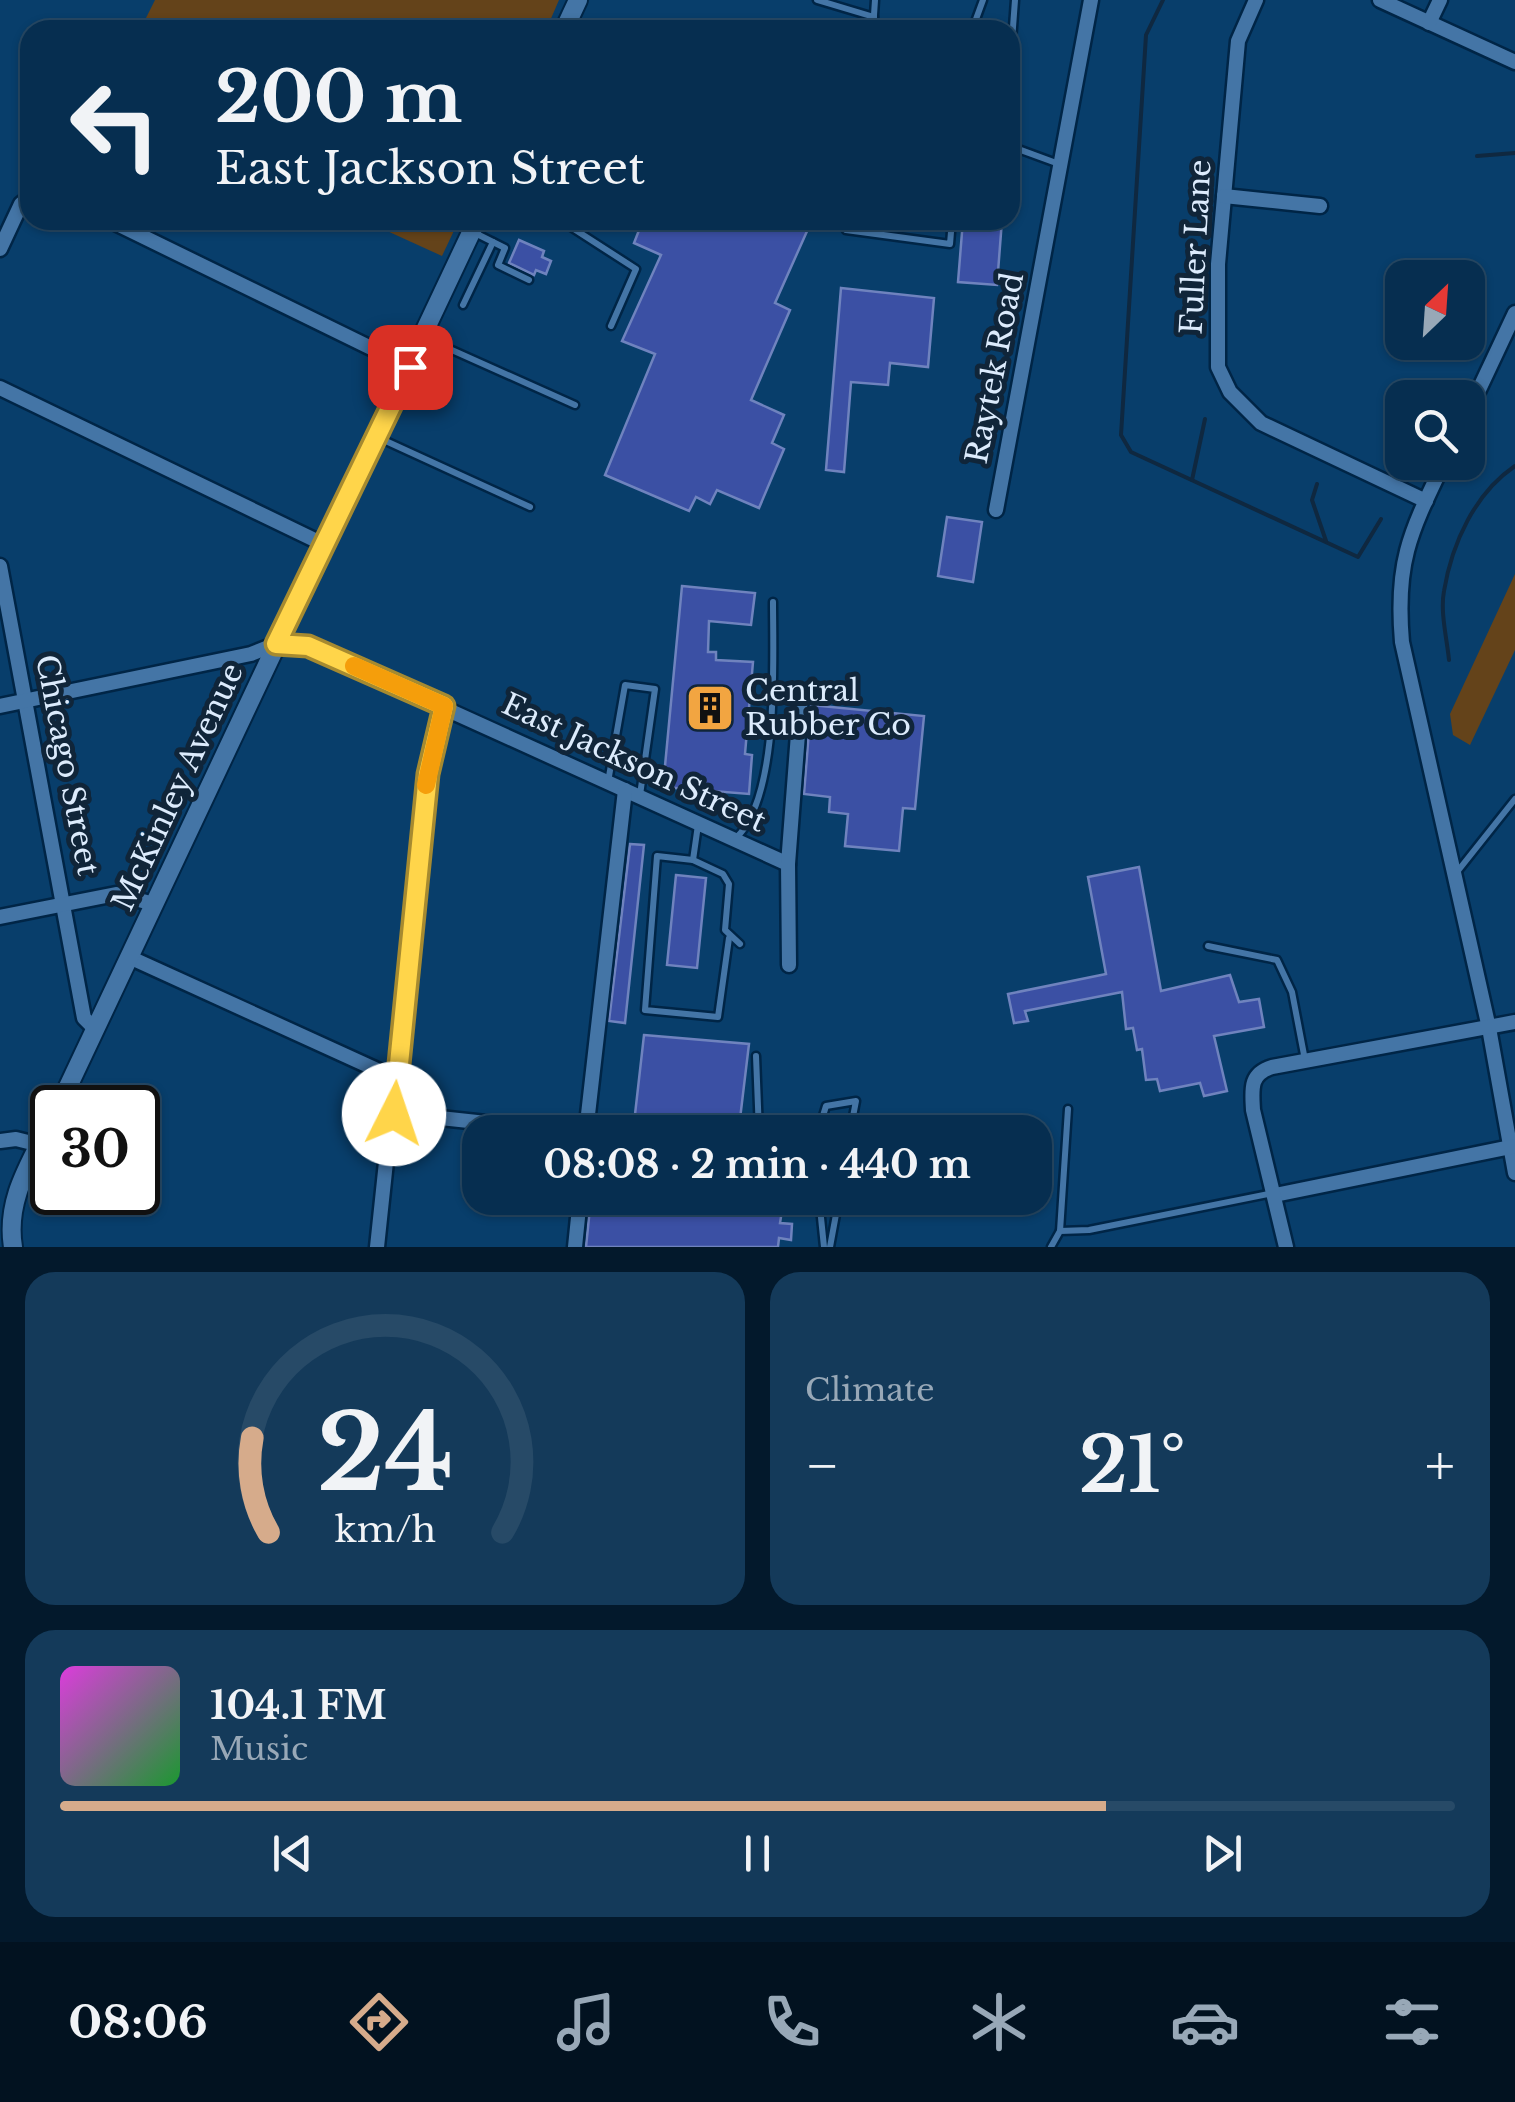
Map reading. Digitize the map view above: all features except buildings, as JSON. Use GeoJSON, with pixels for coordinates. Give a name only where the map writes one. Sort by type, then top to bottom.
{"type":"FeatureCollection","features":[{"type":"Feature","properties":{"kind":"street","name":"Raytek Road"},"geometry":{"type":"LineString","coordinates":[[996,510],[1091,0]]}},
{"type":"Feature","properties":{"kind":"street","name":"Fuller Lane"},"geometry":{"type":"LineString","coordinates":[[1256,0],[1238,40],[1218,264],[1218,367],[1230,392],[1260,423],[1427,498]]}},
{"type":"Feature","properties":{"kind":"street"},"geometry":{"type":"LineString","coordinates":[[1380,0],[1515,62]]}},
{"type":"Feature","properties":{"kind":"street"},"geometry":{"type":"LineString","coordinates":[[1429,22],[1440,0]]}},
{"type":"Feature","properties":{"kind":"street"},"geometry":{"type":"LineString","coordinates":[[1224,196],[1320,206]]}},
{"type":"Feature","properties":{"kind":"street"},"geometry":{"type":"LineString","coordinates":[[0,249],[20,204]]}},
{"type":"Feature","properties":{"kind":"street"},"geometry":{"type":"LineString","coordinates":[[130,230],[410,367]]}},
{"type":"Feature","properties":{"kind":"street","name":"McKinley Avenue"},"geometry":{"type":"LineString","coordinates":[[69,1085],[473,230]]}},
{"type":"Feature","properties":{"kind":"street"},"geometry":{"type":"LineString","coordinates":[[1483,380],[1515,313]]}},
{"type":"Feature","properties":{"kind":"street"},"geometry":{"type":"LineString","coordinates":[[0,388],[323,544]]}},
{"type":"Feature","properties":{"kind":"street"},"geometry":{"type":"LineString","coordinates":[[1436,480],[1400,563],[1402,642],[1489,1028],[1515,1173]]}},
{"type":"Feature","properties":{"kind":"street","name":"Chicago Street"},"geometry":{"type":"LineString","coordinates":[[0,566],[84,1018],[95,1029]]}},
{"type":"Feature","properties":{"kind":"street","name":"East Jackson Street"},"geometry":{"type":"LineString","coordinates":[[0,706],[251,654],[276,644],[308,646],[788,864]]}},
{"type":"Feature","properties":{"kind":"street"},"geometry":{"type":"LineString","coordinates":[[789,965],[788,864],[801,695]]}},
{"type":"Feature","properties":{"kind":"street"},"geometry":{"type":"LineString","coordinates":[[378,1247],[428,774],[444,706]]}},
{"type":"Feature","properties":{"kind":"street"},"geometry":{"type":"LineString","coordinates":[[588,1115],[632,793]]}},
{"type":"Feature","properties":{"kind":"street"},"geometry":{"type":"LineString","coordinates":[[0,918],[116,894],[154,904]]}},
{"type":"Feature","properties":{"kind":"street"},"geometry":{"type":"LineString","coordinates":[[129,957],[397,1079]]}},
{"type":"Feature","properties":{"kind":"street"},"geometry":{"type":"LineString","coordinates":[[1286,1247],[1254,1110],[1254,1079],[1265,1069],[1515,1022]]}},
{"type":"Feature","properties":{"kind":"street"},"geometry":{"type":"LineString","coordinates":[[394,1114],[462,1121]]}},
{"type":"Feature","properties":{"kind":"street"},"geometry":{"type":"LineString","coordinates":[[0,1141],[16,1138],[30,1142]]}},
{"type":"Feature","properties":{"kind":"street"},"geometry":{"type":"LineString","coordinates":[[1274,1194],[1513,1147]]}},
{"type":"Feature","properties":{"kind":"street"},"geometry":{"type":"LineString","coordinates":[[13,1247],[9,1224],[14,1197],[30,1165]]}},
{"type":"Feature","properties":{"kind":"street"},"geometry":{"type":"LineString","coordinates":[[575,1247],[578,1215]]}},
{"type":"Feature","properties":{"kind":"lane"},"geometry":{"type":"LineString","coordinates":[[817,0],[874,17]]}},
{"type":"Feature","properties":{"kind":"lane"},"geometry":{"type":"LineString","coordinates":[[874,20],[875,0]]}},
{"type":"Feature","properties":{"kind":"lane"},"geometry":{"type":"LineString","coordinates":[[1020,150],[1060,164]]}},
{"type":"Feature","properties":{"kind":"lane"},"geometry":{"type":"LineString","coordinates":[[480,230],[506,248],[498,265],[529,280]]}},
{"type":"Feature","properties":{"kind":"lane"},"geometry":{"type":"LineString","coordinates":[[576,230],[636,269],[611,326]]}},
{"type":"Feature","properties":{"kind":"lane"},"geometry":{"type":"LineString","coordinates":[[846,230],[950,244],[951,230]]}},
{"type":"Feature","properties":{"kind":"lane"},"geometry":{"type":"LineString","coordinates":[[463,304],[493,242]]}},
{"type":"Feature","properties":{"kind":"lane"},"geometry":{"type":"LineString","coordinates":[[424,338],[575,405]]}},
{"type":"Feature","properties":{"kind":"lane"},"geometry":{"type":"LineString","coordinates":[[376,436],[530,507]]}},
{"type":"Feature","properties":{"kind":"lane"},"geometry":{"type":"LineString","coordinates":[[734,840],[757,806],[764,772],[772,681],[773,602]]}},
{"type":"Feature","properties":{"kind":"lane"},"geometry":{"type":"LineString","coordinates":[[608,782],[625,684],[655,689],[632,793]]}},
{"type":"Feature","properties":{"kind":"lane"},"geometry":{"type":"LineString","coordinates":[[1453,878],[1515,799]]}},
{"type":"Feature","properties":{"kind":"lane"},"geometry":{"type":"LineString","coordinates":[[693,860],[698,823]]}},
{"type":"Feature","properties":{"kind":"lane"},"geometry":{"type":"LineString","coordinates":[[656,856],[693,860],[723,874],[729,884],[725,930],[729,938],[718,1017],[645,1010],[656,856]]}},
{"type":"Feature","properties":{"kind":"lane"},"geometry":{"type":"LineString","coordinates":[[729,938],[740,944]]}},
{"type":"Feature","properties":{"kind":"lane"},"geometry":{"type":"LineString","coordinates":[[1208,946],[1277,960],[1292,992],[1305,1061]]}},
{"type":"Feature","properties":{"kind":"lane"},"geometry":{"type":"LineString","coordinates":[[756,1056],[758,1115]]}},
{"type":"Feature","properties":{"kind":"lane"},"geometry":{"type":"LineString","coordinates":[[823,1115],[826,1106],[856,1101],[853,1115]]}},
{"type":"Feature","properties":{"kind":"lane"},"geometry":{"type":"LineString","coordinates":[[1051,1247],[1060,1231],[1068,1109]]}},
{"type":"Feature","properties":{"kind":"lane"},"geometry":{"type":"LineString","coordinates":[[1060,1231],[1088,1230],[1274,1194]]}},
{"type":"Feature","properties":{"kind":"lane"},"geometry":{"type":"LineString","coordinates":[[822,1215],[827,1247]]}},
{"type":"Feature","properties":{"kind":"lane"},"geometry":{"type":"LineString","coordinates":[[827,1247],[835,1215]]}},
{"type":"Feature","properties":{"kind":"shaded area"},"geometry":{"type":"Polygon","coordinates":[[[155,0],[559,0],[550,20],[145,20],[155,0]]]}},
{"type":"Feature","properties":{"kind":"shaded area"},"geometry":{"type":"Polygon","coordinates":[[[385,230],[454,230],[442,256],[385,230]]]}},
{"type":"Feature","properties":{"kind":"shaded area"},"geometry":{"type":"Polygon","coordinates":[[[1515,574],[1515,650],[1470,745],[1453,735],[1450,714],[1515,574]]]}},
{"type":"Feature","properties":{"kind":"waterway"},"geometry":{"type":"LineString","coordinates":[[1163,0],[1146,35],[1121,435],[1131,452],[1358,557],[1381,519]]}},
{"type":"Feature","properties":{"kind":"waterway"},"geometry":{"type":"LineString","coordinates":[[1477,156],[1515,153]]}},
{"type":"Feature","properties":{"kind":"waterway"},"geometry":{"type":"LineString","coordinates":[[1192,480],[1205,419]]}},
{"type":"Feature","properties":{"kind":"waterway"},"geometry":{"type":"LineString","coordinates":[[1449,660],[1443,599],[1459,537],[1488,490],[1515,466]]}},
{"type":"Feature","properties":{"kind":"waterway"},"geometry":{"type":"LineString","coordinates":[[1317,484],[1312,500],[1326,541]]}},
{"type":"Feature","properties":{"kind":"slow traffic"},"geometry":{"type":"LineString","coordinates":[[354,666],[444,706],[426,785]]}},
{"type":"Feature","properties":{"kind":"place","name":"Central Rubber Co"},"geometry":{"type":"Point","coordinates":[710,708]}},
{"type":"Feature","properties":{"kind":"route"},"geometry":{"type":"LineString","coordinates":[[394,1114],[407,950],[428,774],[444,706],[308,646],[276,644],[410,367]]}}]}
